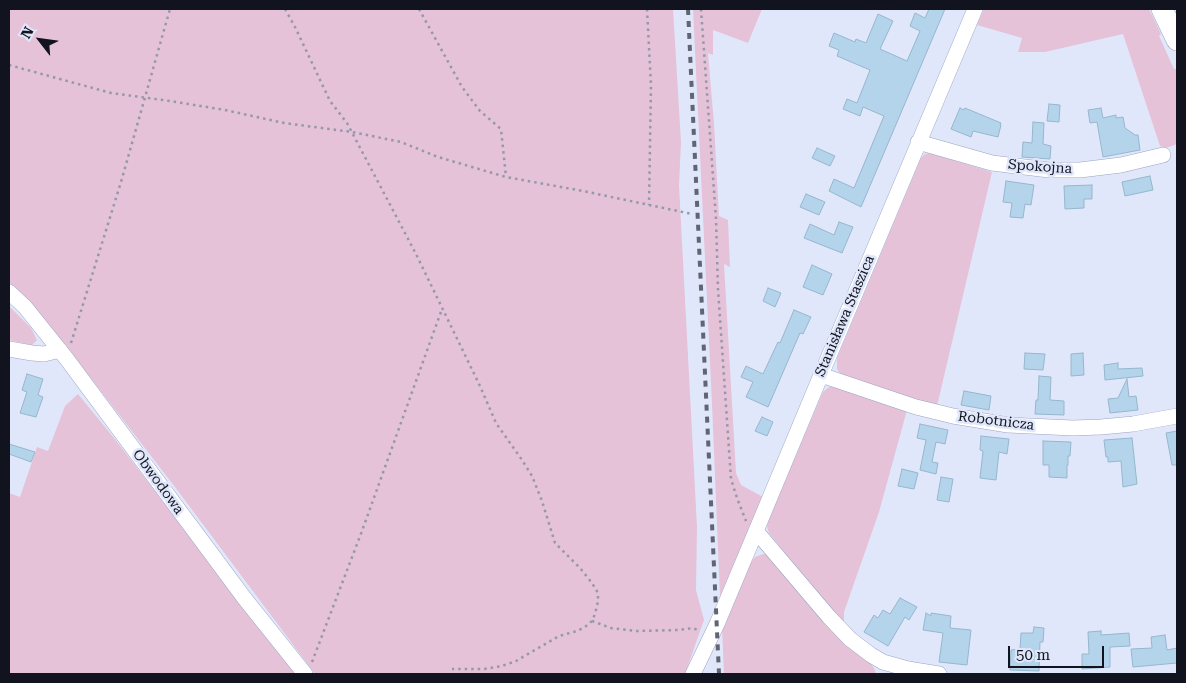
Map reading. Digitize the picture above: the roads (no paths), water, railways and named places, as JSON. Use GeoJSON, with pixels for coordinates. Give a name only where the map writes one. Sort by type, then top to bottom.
{"type":"FeatureCollection","features":[{"type":"Feature","properties":{"kind":"main road"},"geometry":{"type":"LineString","coordinates":[[1162,9],[1177,40]]}},
{"type":"Feature","properties":{"kind":"street","name":"Stanisława Staszica"},"geometry":{"type":"LineString","coordinates":[[693,674],[756,531],[975,9]]}},
{"type":"Feature","properties":{"kind":"street","name":"Spokojna"},"geometry":{"type":"LineString","coordinates":[[918,142],[992,162],[1049,170],[1080,170],[1121,165],[1163,155]]}},
{"type":"Feature","properties":{"kind":"street","name":"Obwodowa"},"geometry":{"type":"LineString","coordinates":[[9,292],[25,307],[63,354],[245,600],[304,674]]}},
{"type":"Feature","properties":{"kind":"street"},"geometry":{"type":"LineString","coordinates":[[9,349],[32,354],[63,354]]}},
{"type":"Feature","properties":{"kind":"street","name":"Robotnicza"},"geometry":{"type":"LineString","coordinates":[[820,375],[916,408],[1008,425],[1073,428],[1101,427],[1133,424],[1177,416]]}},
{"type":"Feature","properties":{"kind":"street"},"geometry":{"type":"LineString","coordinates":[[756,531],[838,627],[883,668],[908,669],[939,674]]}},
{"type":"Feature","properties":{"kind":"railway"},"geometry":{"type":"LineString","coordinates":[[688,9],[719,674]]}}]}
